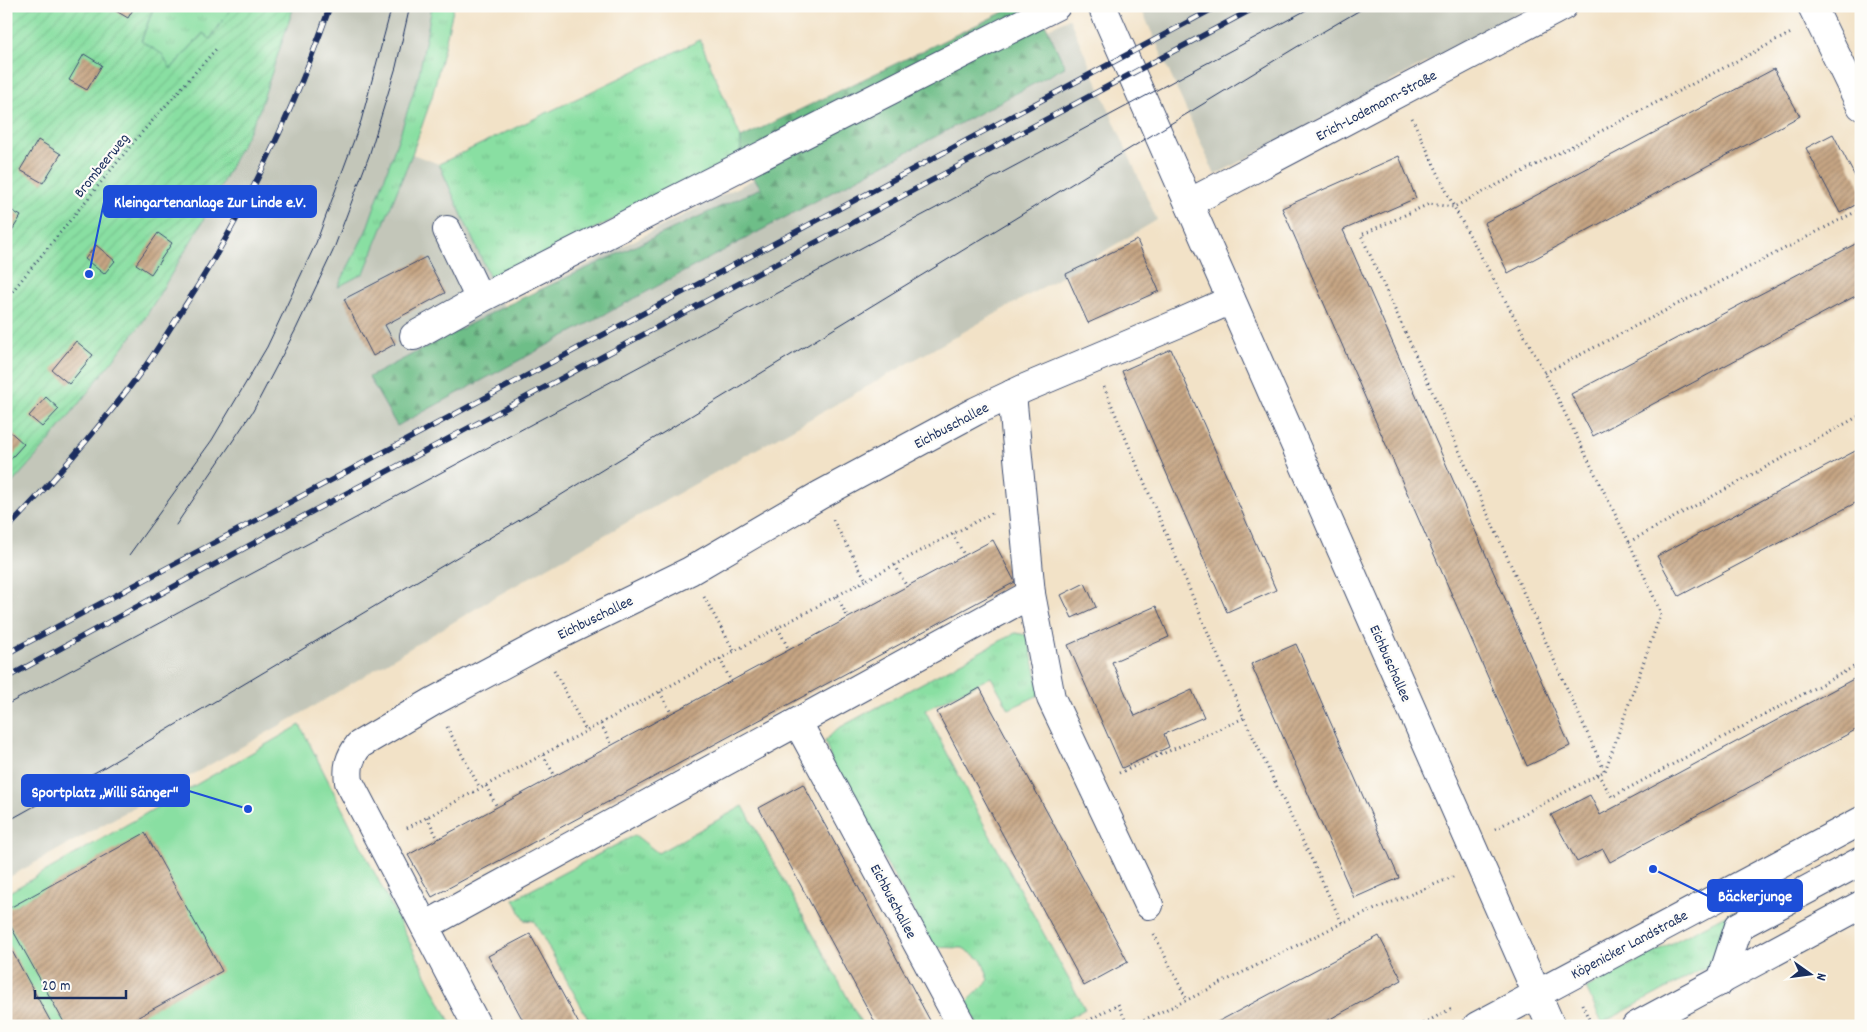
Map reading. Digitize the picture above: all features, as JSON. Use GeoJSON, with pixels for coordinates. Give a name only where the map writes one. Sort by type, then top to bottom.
{"type":"FeatureCollection","features":[{"type":"Feature","properties":{"kind":"street"},"geometry":{"type":"LineString","coordinates":[[414,336],[480,299],[1056,6]]}},
{"type":"Feature","properties":{"kind":"street","name":"Eichbuschallee"},"geometry":{"type":"LineString","coordinates":[[1102,6],[1551,1026]]}},
{"type":"Feature","properties":{"kind":"street","name":"Erich-Lodemann-Straße"},"geometry":{"type":"LineString","coordinates":[[1189,203],[1563,6]]}},
{"type":"Feature","properties":{"kind":"street"},"geometry":{"type":"LineString","coordinates":[[1815,13],[1861,106]]}},
{"type":"Feature","properties":{"kind":"street"},"geometry":{"type":"LineString","coordinates":[[447,230],[480,299]]}},
{"type":"Feature","properties":{"kind":"street","name":"Eichbuschallee"},"geometry":{"type":"LineString","coordinates":[[477,1026],[348,782],[347,767],[351,755],[359,746],[434,701],[541,644],[690,570],[820,495],[976,411],[1231,300]]}},
{"type":"Feature","properties":{"kind":"street","name":"Eichbuschallee"},"geometry":{"type":"LineString","coordinates":[[1012,394],[1031,594],[1051,698],[1149,906]]}},
{"type":"Feature","properties":{"kind":"street"},"geometry":{"type":"LineString","coordinates":[[425,926],[1031,594]]}},
{"type":"Feature","properties":{"kind":"street","name":"Eichbuschallee"},"geometry":{"type":"LineString","coordinates":[[798,723],[962,1026]]}},
{"type":"Feature","properties":{"kind":"street","name":"Köpenicker Landstraße"},"geometry":{"type":"LineString","coordinates":[[1476,1026],[1861,821]]}},
{"type":"Feature","properties":{"kind":"street"},"geometry":{"type":"LineString","coordinates":[[1721,980],[1739,926],[1861,861]]}},
{"type":"Feature","properties":{"kind":"street"},"geometry":{"type":"LineString","coordinates":[[1636,1026],[1861,905]]}},
{"type":"Feature","properties":{"kind":"path"},"geometry":{"type":"LineString","coordinates":[[1604,771],[1361,235],[1430,204],[1454,207],[1815,13]]}},
{"type":"Feature","properties":{"kind":"path","name":"Brombeerweg"},"geometry":{"type":"LineString","coordinates":[[6,298],[137,138],[216,49]]}},
{"type":"Feature","properties":{"kind":"path"},"geometry":{"type":"LineString","coordinates":[[1079,1026],[1118,1004],[1129,1026],[1187,1000],[1342,923],[1430,888],[1475,854],[1604,771],[1661,614],[1629,542],[1545,372],[1454,207],[1400,93]]}},
{"type":"Feature","properties":{"kind":"path"},"geometry":{"type":"LineString","coordinates":[[1545,372],[1861,209]]}},
{"type":"Feature","properties":{"kind":"path"},"geometry":{"type":"LineString","coordinates":[[1093,359],[1244,718],[1342,923]]}},
{"type":"Feature","properties":{"kind":"path"},"geometry":{"type":"LineString","coordinates":[[1629,542],[1861,415]]}},
{"type":"Feature","properties":{"kind":"path"},"geometry":{"type":"LineString","coordinates":[[820,495],[866,580]]}},
{"type":"Feature","properties":{"kind":"path"},"geometry":{"type":"LineString","coordinates":[[379,843],[1021,497]]}},
{"type":"Feature","properties":{"kind":"path"},"geometry":{"type":"LineString","coordinates":[[953,534],[964,555]]}},
{"type":"Feature","properties":{"kind":"path"},"geometry":{"type":"LineString","coordinates":[[895,565],[907,587]]}},
{"type":"Feature","properties":{"kind":"path"},"geometry":{"type":"LineString","coordinates":[[690,570],[734,651]]}},
{"type":"Feature","properties":{"kind":"path"},"geometry":{"type":"LineString","coordinates":[[836,596],[848,618]]}},
{"type":"Feature","properties":{"kind":"path"},"geometry":{"type":"LineString","coordinates":[[778,628],[790,650]]}},
{"type":"Feature","properties":{"kind":"path"},"geometry":{"type":"LineString","coordinates":[[541,644],[586,731]]}},
{"type":"Feature","properties":{"kind":"path"},"geometry":{"type":"LineString","coordinates":[[720,659],[731,681]]}},
{"type":"Feature","properties":{"kind":"path"},"geometry":{"type":"LineString","coordinates":[[1598,774],[1612,797],[1861,663]]}},
{"type":"Feature","properties":{"kind":"path"},"geometry":{"type":"LineString","coordinates":[[660,692],[671,713]]}},
{"type":"Feature","properties":{"kind":"path"},"geometry":{"type":"LineString","coordinates":[[434,701],[480,788]]}},
{"type":"Feature","properties":{"kind":"path"},"geometry":{"type":"LineString","coordinates":[[1091,785],[1244,718]]}},
{"type":"Feature","properties":{"kind":"path"},"geometry":{"type":"LineString","coordinates":[[600,724],[612,745]]}},
{"type":"Feature","properties":{"kind":"path"},"geometry":{"type":"LineString","coordinates":[[543,755],[555,776]]}},
{"type":"Feature","properties":{"kind":"path"},"geometry":{"type":"LineString","coordinates":[[486,786],[497,807]]}},
{"type":"Feature","properties":{"kind":"path"},"geometry":{"type":"LineString","coordinates":[[427,817],[438,839]]}},
{"type":"Feature","properties":{"kind":"path"},"geometry":{"type":"LineString","coordinates":[[1149,906],[1147,919],[1187,1000]]}},
{"type":"Feature","properties":{"kind":"path"},"geometry":{"type":"LineString","coordinates":[[1581,1002],[1592,1026]]}},
{"type":"Feature","properties":{"kind":"path"},"geometry":{"type":"LineString","coordinates":[[1419,1026],[1458,1004]]}},
{"type":"Feature","properties":{"kind":"shaded area"},"geometry":{"type":"Polygon","coordinates":[[[294,6],[432,6],[419,74],[402,128],[366,231],[339,286],[364,273],[412,154],[439,164],[504,307],[1069,18],[1157,220],[1066,274],[495,597],[311,708],[6,879],[6,490],[47,444],[142,323],[200,226],[259,111],[294,6]]]}},
{"type":"Feature","properties":{"kind":"shaded area"},"geometry":{"type":"Polygon","coordinates":[[[1140,6],[1533,6],[1215,175],[1140,6]]]}},
{"type":"Feature","properties":{"kind":"green space"},"geometry":{"type":"Polygon","coordinates":[[[6,6],[154,6],[141,41],[162,54],[171,69],[203,33],[210,39],[233,6],[294,6],[259,111],[200,226],[142,323],[47,444],[6,490],[6,6]]]}},
{"type":"Feature","properties":{"kind":"green space"},"geometry":{"type":"Polygon","coordinates":[[[154,6],[233,6],[210,39],[203,33],[171,69],[141,42],[154,6]]]}},
{"type":"Feature","properties":{"kind":"green space"},"geometry":{"type":"Polygon","coordinates":[[[432,6],[454,6],[432,97],[412,154],[364,273],[338,287],[366,231],[402,128],[419,74],[432,6]]]}},
{"type":"Feature","properties":{"kind":"green space"},"geometry":{"type":"Polygon","coordinates":[[[1016,6],[1037,6],[1065,67],[397,426],[369,377],[503,307],[761,188],[740,157],[741,138],[1016,6]]]}},
{"type":"Feature","properties":{"kind":"green space"},"geometry":{"type":"Polygon","coordinates":[[[700,40],[741,138],[740,157],[491,280],[439,164],[700,40]]]}},
{"type":"Feature","properties":{"kind":"green space"},"geometry":{"type":"Polygon","coordinates":[[[1015,633],[1027,635],[1041,694],[1009,709],[991,677],[925,710],[981,819],[1085,1009],[1054,1026],[978,1026],[966,1003],[989,980],[982,960],[963,948],[934,947],[835,772],[825,741],[837,729],[1015,633]]]}},
{"type":"Feature","properties":{"kind":"green space"},"geometry":{"type":"Polygon","coordinates":[[[300,725],[451,1024],[448,1026],[6,1026],[6,894],[300,725]]]}},
{"type":"Feature","properties":{"kind":"green space"},"geometry":{"type":"Polygon","coordinates":[[[743,806],[863,1026],[592,1026],[534,921],[524,920],[514,899],[635,835],[658,853],[743,806]]]}},
{"type":"Feature","properties":{"kind":"green space"},"geometry":{"type":"Polygon","coordinates":[[[1733,911],[1720,960],[1602,1023],[1586,988],[1733,911]]]}},
{"type":"Feature","properties":{"kind":"building"},"geometry":{"type":"Polygon","coordinates":[[[112,6],[135,6],[128,18],[111,8],[112,6]]]}},
{"type":"Feature","properties":{"kind":"building"},"geometry":{"type":"Polygon","coordinates":[[[84,54],[102,65],[87,90],[69,80],[84,54]]]}},
{"type":"Feature","properties":{"kind":"building"},"geometry":{"type":"Polygon","coordinates":[[[1774,69],[1800,116],[1508,273],[1484,223],[1774,69]]]}},
{"type":"Feature","properties":{"kind":"building"},"geometry":{"type":"Polygon","coordinates":[[[1833,134],[1861,188],[1861,202],[1840,213],[1806,148],[1833,134]]]}},
{"type":"Feature","properties":{"kind":"building"},"geometry":{"type":"Polygon","coordinates":[[[38,140],[61,154],[43,183],[20,170],[38,140]]]}},
{"type":"Feature","properties":{"kind":"building"},"geometry":{"type":"Polygon","coordinates":[[[1399,156],[1416,198],[1343,230],[1570,746],[1527,766],[1282,208],[1399,156]]]}},
{"type":"Feature","properties":{"kind":"building"},"geometry":{"type":"Polygon","coordinates":[[[6,207],[21,216],[8,237],[6,236],[6,207]]]}},
{"type":"Feature","properties":{"kind":"building"},"geometry":{"type":"Polygon","coordinates":[[[158,233],[172,243],[151,274],[136,264],[158,233]]]}},
{"type":"Feature","properties":{"kind":"building"},"geometry":{"type":"Polygon","coordinates":[[[1137,240],[1159,291],[1088,323],[1066,274],[1137,240]]]}},
{"type":"Feature","properties":{"kind":"building"},"geometry":{"type":"Polygon","coordinates":[[[1861,241],[1861,293],[1593,436],[1571,394],[1861,241]]]}},
{"type":"Feature","properties":{"kind":"building"},"geometry":{"type":"Polygon","coordinates":[[[96,245],[115,261],[104,274],[85,259],[96,245]]]}},
{"type":"Feature","properties":{"kind":"building"},"geometry":{"type":"Polygon","coordinates":[[[426,257],[445,293],[385,325],[395,344],[373,356],[344,299],[426,257]]]}},
{"type":"Feature","properties":{"kind":"building"},"geometry":{"type":"Polygon","coordinates":[[[76,341],[93,355],[69,384],[52,370],[76,341]]]}},
{"type":"Feature","properties":{"kind":"building"},"geometry":{"type":"Polygon","coordinates":[[[1171,349],[1276,590],[1227,612],[1122,371],[1171,349]]]}},
{"type":"Feature","properties":{"kind":"building"},"geometry":{"type":"Polygon","coordinates":[[[46,397],[59,409],[42,427],[29,416],[46,397]]]}},
{"type":"Feature","properties":{"kind":"building"},"geometry":{"type":"Polygon","coordinates":[[[6,428],[24,444],[6,464],[6,428]]]}},
{"type":"Feature","properties":{"kind":"building"},"geometry":{"type":"Polygon","coordinates":[[[1861,448],[1861,500],[1679,596],[1657,556],[1861,448]]]}},
{"type":"Feature","properties":{"kind":"building"},"geometry":{"type":"Polygon","coordinates":[[[993,540],[1015,582],[432,897],[408,855],[993,540]]]}},
{"type":"Feature","properties":{"kind":"building"},"geometry":{"type":"Polygon","coordinates":[[[1085,583],[1096,607],[1072,618],[1061,595],[1085,583]]]}},
{"type":"Feature","properties":{"kind":"building"},"geometry":{"type":"Polygon","coordinates":[[[1156,606],[1169,637],[1112,662],[1135,716],[1192,690],[1204,717],[1164,734],[1169,747],[1122,768],[1068,645],[1156,606]]]}},
{"type":"Feature","properties":{"kind":"building"},"geometry":{"type":"Polygon","coordinates":[[[1296,644],[1399,878],[1354,898],[1251,664],[1296,644]]]}},
{"type":"Feature","properties":{"kind":"building"},"geometry":{"type":"Polygon","coordinates":[[[1861,675],[1861,727],[1610,862],[1603,849],[1577,862],[1551,815],[1590,795],[1600,815],[1861,675]]]}},
{"type":"Feature","properties":{"kind":"building"},"geometry":{"type":"Polygon","coordinates":[[[980,688],[1128,962],[1084,986],[937,712],[980,688]]]}},
{"type":"Feature","properties":{"kind":"building"},"geometry":{"type":"Polygon","coordinates":[[[803,784],[933,1026],[877,1026],[759,808],[803,784]]]}},
{"type":"Feature","properties":{"kind":"building"},"geometry":{"type":"Polygon","coordinates":[[[145,833],[222,971],[122,1026],[66,1026],[6,918],[6,910],[145,833]]]}},
{"type":"Feature","properties":{"kind":"building"},"geometry":{"type":"Polygon","coordinates":[[[530,934],[580,1026],[526,1026],[488,956],[530,934]]]}},
{"type":"Feature","properties":{"kind":"building"},"geometry":{"type":"Polygon","coordinates":[[[1379,936],[1402,980],[1317,1026],[1210,1026],[1379,936]]]}},
{"type":"Feature","properties":{"kind":"building"},"geometry":{"type":"Polygon","coordinates":[[[6,940],[53,1026],[6,1026],[6,940]]]}},
{"type":"Feature","properties":{"kind":"tram line"},"geometry":{"type":"LineString","coordinates":[[129,555],[212,440],[267,347],[316,243],[361,121],[392,6]]}},
{"type":"Feature","properties":{"kind":"tram line"},"geometry":{"type":"LineString","coordinates":[[176,525],[253,411],[296,329],[333,251],[369,156],[396,67],[410,6]]}},
{"type":"Feature","properties":{"kind":"tram line"},"geometry":{"type":"LineString","coordinates":[[6,705],[1314,6]]}},
{"type":"Feature","properties":{"kind":"tram line"},"geometry":{"type":"LineString","coordinates":[[6,822],[103,768],[543,506],[1367,6]]}},
{"type":"Feature","properties":{"kind":"railway"},"geometry":{"type":"LineString","coordinates":[[6,530],[76,453],[125,393],[150,359],[223,244],[244,206],[282,127],[330,6]]}},
{"type":"Feature","properties":{"kind":"railway"},"geometry":{"type":"LineString","coordinates":[[6,654],[1218,6]]}},
{"type":"Feature","properties":{"kind":"railway"},"geometry":{"type":"LineString","coordinates":[[6,678],[285,526],[1258,6]]}},
{"type":"Feature","properties":{"kind":"place","name":"Kleingartenanlage Zur Linde e.V."},"geometry":{"type":"Point","coordinates":[89,274]}},
{"type":"Feature","properties":{"kind":"place","name":"Sportplatz „Willi Sänger\""},"geometry":{"type":"Point","coordinates":[248,809]}},
{"type":"Feature","properties":{"kind":"place","name":"Bäckerjunge"},"geometry":{"type":"Point","coordinates":[1653,869]}}]}
